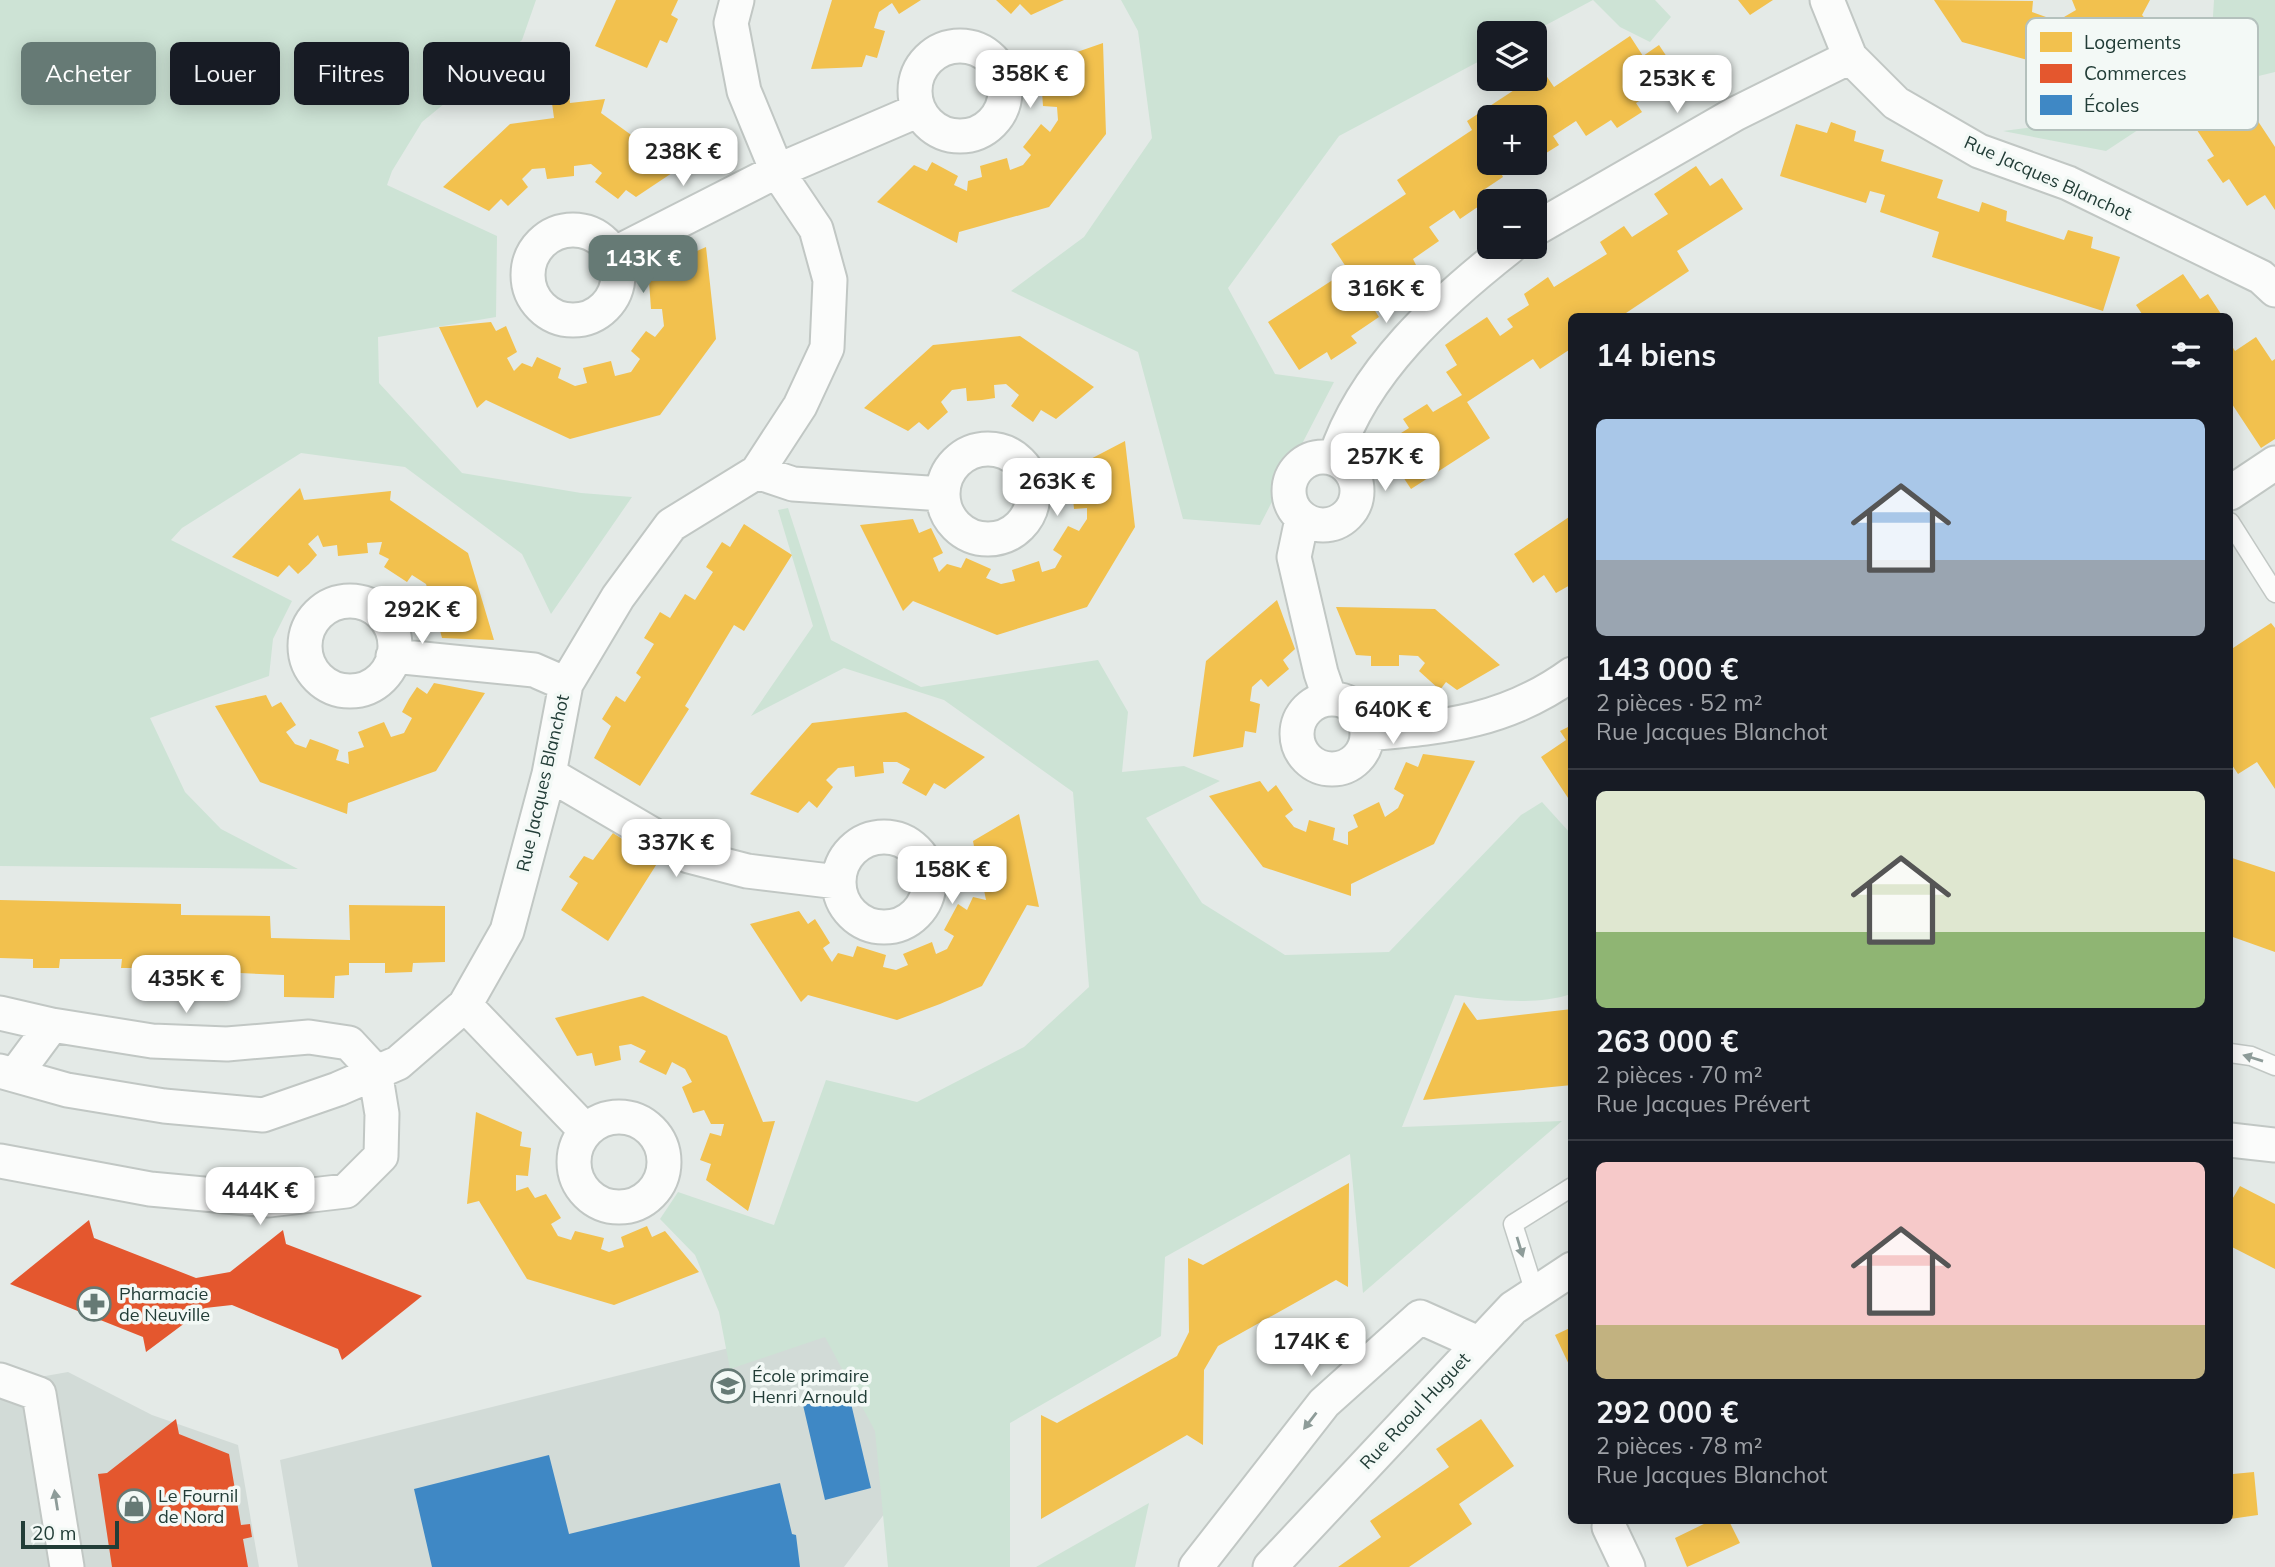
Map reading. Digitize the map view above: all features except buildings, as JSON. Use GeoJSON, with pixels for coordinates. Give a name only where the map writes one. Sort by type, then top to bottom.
{"type":"FeatureCollection","features":[{"type":"Feature","properties":{"kind":"street","name":"Rue Jacques Blanchot"},"geometry":{"type":"LineString","coordinates":[[8,1073],[67,1090],[103,1096],[164,1106],[263,1115],[338,1089],[374,1071],[398,1063],[466,1006],[507,932],[549,774],[566,684],[618,597],[671,525],[757,471],[800,406],[827,348],[830,280],[816,229],[777,171],[744,90],[732,23],[737,0]]}},
{"type":"Feature","properties":{"kind":"street","name":"Rue Jacques Blanchot"},"geometry":{"type":"LineString","coordinates":[[1827,0],[1850,57],[1896,103],[1979,151],[2068,183],[2261,277],[2275,290]]}},
{"type":"Feature","properties":{"kind":"street"},"geometry":{"type":"LineString","coordinates":[[1547,222],[1699,134],[1850,57]]}},
{"type":"Feature","properties":{"kind":"street"},"geometry":{"type":"LineString","coordinates":[[614,254],[777,171],[919,110]]}},
{"type":"Feature","properties":{"kind":"street"},"geometry":{"type":"LineString","coordinates":[[1335,458],[1344,431],[1393,358],[1456,289],[1495,259]]}},
{"type":"Feature","properties":{"kind":"street"},"geometry":{"type":"LineString","coordinates":[[1324,456],[1335,458],[1353,474],[1358,497],[1353,508],[1346,518],[1324,526],[1302,519],[1290,501],[1290,479],[1304,462],[1324,456]]}},
{"type":"Feature","properties":{"kind":"street"},"geometry":{"type":"LineString","coordinates":[[2233,491],[2275,463]]}},
{"type":"Feature","properties":{"kind":"street"},"geometry":{"type":"LineString","coordinates":[[757,471],[793,484],[943,494]]}},
{"type":"Feature","properties":{"kind":"street"},"geometry":{"type":"LineString","coordinates":[[1302,519],[1294,557],[1321,673],[1330,699]]}},
{"type":"Feature","properties":{"kind":"street"},"geometry":{"type":"LineString","coordinates":[[393,656],[534,670],[566,684]]}},
{"type":"Feature","properties":{"kind":"street"},"geometry":{"type":"LineString","coordinates":[[1368,734],[1452,726],[1492,716],[1554,687],[1568,677]]}},
{"type":"Feature","properties":{"kind":"street"},"geometry":{"type":"LineString","coordinates":[[1330,699],[1341,700],[1360,713],[1368,734],[1366,746],[1352,764],[1329,770],[1308,760],[1301,750],[1297,728],[1309,708],[1330,699]]}},
{"type":"Feature","properties":{"kind":"street"},"geometry":{"type":"LineString","coordinates":[[549,774],[689,856],[747,871],[838,881]]}},
{"type":"Feature","properties":{"kind":"street"},"geometry":{"type":"LineString","coordinates":[[466,1006],[586,1131]]}},
{"type":"Feature","properties":{"kind":"street"},"geometry":{"type":"LineString","coordinates":[[0,1013],[52,1025],[152,1041],[227,1044],[309,1037],[349,1043],[374,1071],[382,1114],[381,1156],[345,1191],[257,1199],[150,1189],[0,1161]]}},
{"type":"Feature","properties":{"kind":"street"},"geometry":{"type":"LineString","coordinates":[[8,1073],[52,1025]]}},
{"type":"Feature","properties":{"kind":"street"},"geometry":{"type":"LineString","coordinates":[[2233,1140],[2275,1145]]}},
{"type":"Feature","properties":{"kind":"street","name":"Rue Raoul Huguet"},"geometry":{"type":"LineString","coordinates":[[1270,1567],[1513,1308],[1568,1272]]}},
{"type":"Feature","properties":{"kind":"street"},"geometry":{"type":"LineString","coordinates":[[1196,1567],[1324,1403],[1420,1317],[1478,1343]]}},
{"type":"Feature","properties":{"kind":"street"},"geometry":{"type":"LineString","coordinates":[[0,1380],[39,1394],[67,1567]]}},
{"type":"Feature","properties":{"kind":"street"},"geometry":{"type":"LineString","coordinates":[[1609,1527],[1628,1567]]}},
{"type":"Feature","properties":{"kind":"lane"},"geometry":{"type":"LineString","coordinates":[[2233,527],[2275,593]]}},
{"type":"Feature","properties":{"kind":"lane"},"geometry":{"type":"LineString","coordinates":[[2233,1053],[2251,1056],[2275,1066]]}},
{"type":"Feature","properties":{"kind":"lane"},"geometry":{"type":"LineString","coordinates":[[1535,1293],[1513,1224],[1568,1190]]}},
{"type":"Feature","properties":{"kind":"shaded area","name":"École primaire Henri Arnould"},"geometry":{"type":"Polygon","coordinates":[[[873,1312],[891,1505],[844,1567],[298,1567],[280,1460],[873,1312]]]}},
{"type":"Feature","properties":{"kind":"shaded area"},"geometry":{"type":"Polygon","coordinates":[[[68,1372],[152,1415],[238,1445],[259,1567],[0,1567],[0,1384],[68,1372]]]}},
{"type":"Feature","properties":{"kind":"green space"},"geometry":{"type":"Polygon","coordinates":[[[0,0],[536,0],[520,42],[423,42],[423,105],[443,105],[422,122],[392,171],[387,185],[497,236],[496,317],[378,337],[379,383],[462,473],[581,493],[632,497],[551,614],[522,554],[405,467],[301,453],[182,528],[171,540],[292,601],[273,639],[269,676],[150,718],[185,792],[221,829],[298,869],[0,866],[0,0]]]}},
{"type":"Feature","properties":{"kind":"green space"},"geometry":{"type":"Polygon","coordinates":[[[1121,0],[1593,0],[1547,24],[1547,21],[1477,21],[1477,62],[1339,136],[1228,288],[1275,374],[1334,382],[1260,525],[1183,519],[1138,352],[1011,291],[1084,237],[1152,138],[1138,31],[1121,0]]]}},
{"type":"Feature","properties":{"kind":"green space"},"geometry":{"type":"Polygon","coordinates":[[[1593,0],[1655,0],[1671,17],[1650,42],[1620,27],[1593,0]]]}},
{"type":"Feature","properties":{"kind":"green space"},"geometry":{"type":"Polygon","coordinates":[[[2214,0],[2275,0],[2275,72],[2258,76],[2258,18],[2213,18],[2214,0]]]}},
{"type":"Feature","properties":{"kind":"green space"},"geometry":{"type":"Polygon","coordinates":[[[2026,128],[2138,130],[2106,151],[2003,131],[2026,128]]]}},
{"type":"Feature","properties":{"kind":"green space"},"geometry":{"type":"Polygon","coordinates":[[[788,508],[831,640],[921,687],[1098,660],[1128,712],[1122,772],[1184,766],[1220,781],[1146,818],[1202,903],[1285,955],[1389,952],[1521,815],[1542,802],[1568,831],[1568,995],[1528,1001],[1455,995],[1402,1127],[1562,1121],[1363,1293],[1350,1154],[1165,1257],[1161,1336],[1010,1423],[1010,1567],[888,1567],[875,1431],[825,1337],[730,1369],[719,1312],[695,1255],[660,1219],[678,1192],[774,1225],[826,1080],[917,1102],[1024,1047],[1089,987],[1073,792],[944,700],[844,668],[751,716],[813,626],[778,510],[788,508]]]}},
{"type":"Feature","properties":{"kind":"green space"},"geometry":{"type":"Polygon","coordinates":[[[1149,1503],[1135,1567],[1036,1567],[1149,1503]]]}},
{"type":"Feature","properties":{"kind":"place","name":"Pharmacie de Neuville"},"geometry":{"type":"Point","coordinates":[94,1304]}},
{"type":"Feature","properties":{"kind":"place","name":"École primaire Henri Arnould"},"geometry":{"type":"Point","coordinates":[728,1386]}},
{"type":"Feature","properties":{"kind":"place","name":"Le Fournil de Nord"},"geometry":{"type":"Point","coordinates":[134,1506]}}]}
